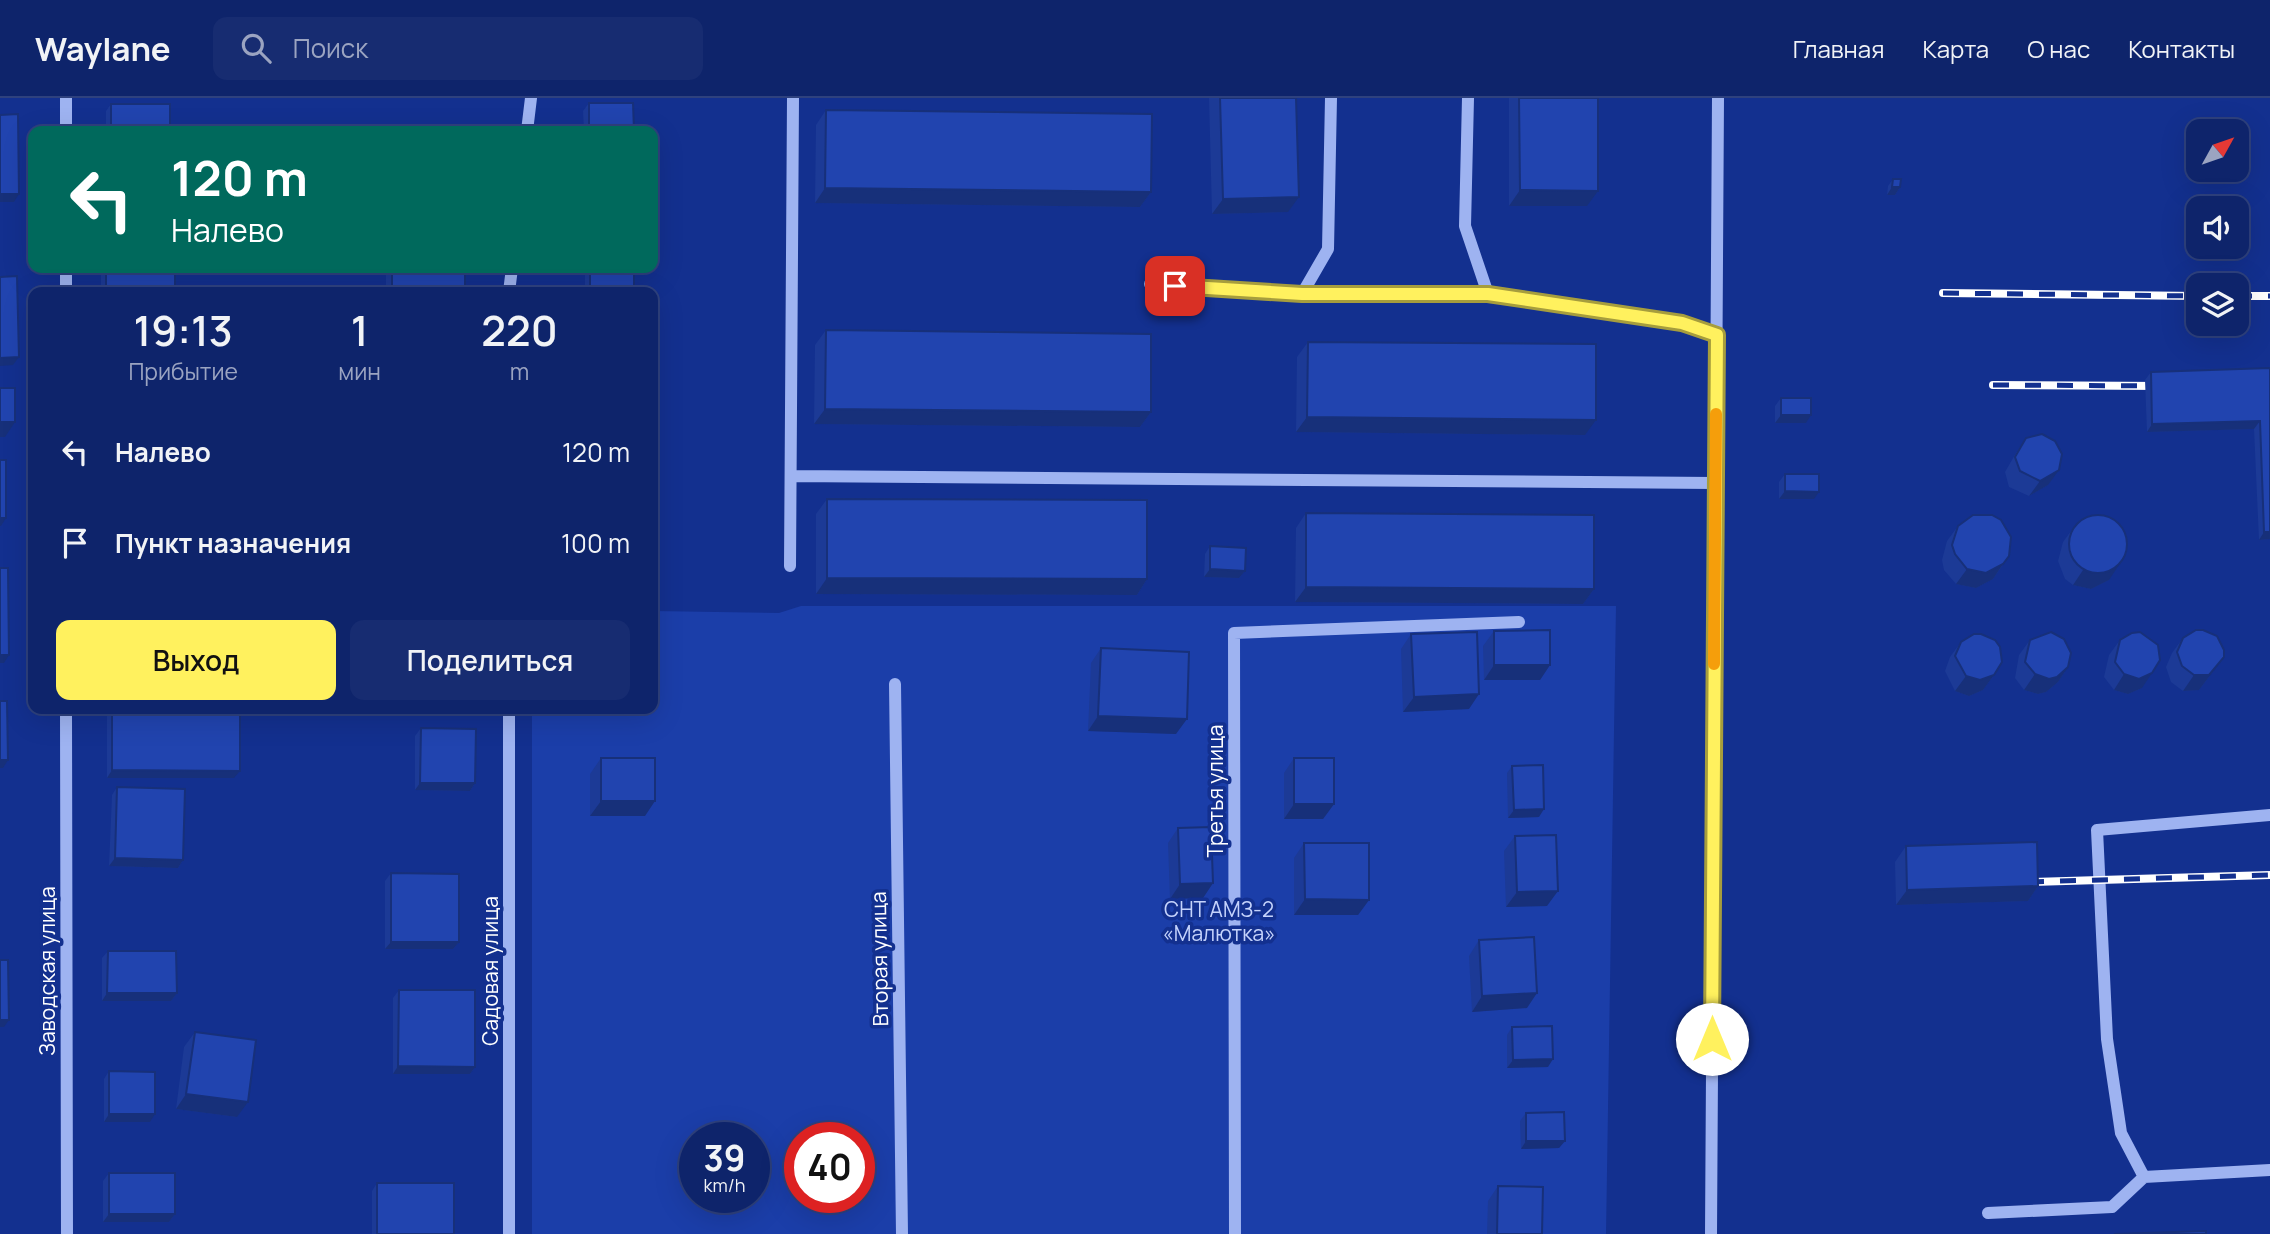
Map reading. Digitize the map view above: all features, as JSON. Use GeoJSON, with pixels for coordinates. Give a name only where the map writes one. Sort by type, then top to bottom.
{"type":"FeatureCollection","features":[{"type":"Feature","properties":{"kind":"street"},"geometry":{"type":"LineString","coordinates":[[66,98],[66,126]]}},
{"type":"Feature","properties":{"kind":"street"},"geometry":{"type":"LineString","coordinates":[[528,126],[531,98]]}},
{"type":"Feature","properties":{"kind":"street"},"geometry":{"type":"LineString","coordinates":[[790,566],[793,98]]}},
{"type":"Feature","properties":{"kind":"street"},"geometry":{"type":"LineString","coordinates":[[1302,294],[1328,249],[1331,98]]}},
{"type":"Feature","properties":{"kind":"street"},"geometry":{"type":"LineString","coordinates":[[1468,98],[1465,226],[1488,294]]}},
{"type":"Feature","properties":{"kind":"street"},"geometry":{"type":"LineString","coordinates":[[1711,1234],[1718,98]]}},
{"type":"Feature","properties":{"kind":"street"},"geometry":{"type":"LineString","coordinates":[[1150,284],[1302,294],[1488,294],[1682,323],[1717,335]]}},
{"type":"Feature","properties":{"kind":"street"},"geometry":{"type":"LineString","coordinates":[[792,476],[1714,483]]}},
{"type":"Feature","properties":{"kind":"street","name":"Третья улица"},"geometry":{"type":"LineString","coordinates":[[1235,1234],[1234,633],[1518,622]]}},
{"type":"Feature","properties":{"kind":"street","name":"Вторая улица"},"geometry":{"type":"LineString","coordinates":[[895,684],[902,1234]]}},
{"type":"Feature","properties":{"kind":"street","name":"Заводская улица"},"geometry":{"type":"LineString","coordinates":[[66,714],[67,1234]]}},
{"type":"Feature","properties":{"kind":"street","name":"Садовая улица"},"geometry":{"type":"LineString","coordinates":[[509,714],[509,1234]]}},
{"type":"Feature","properties":{"kind":"street"},"geometry":{"type":"LineString","coordinates":[[2144,1177],[2121,1133],[2107,1038],[2097,830],[2270,816]]}},
{"type":"Feature","properties":{"kind":"street"},"geometry":{"type":"LineString","coordinates":[[1988,1213],[2112,1207],[2144,1177],[2270,1170]]}},
{"type":"Feature","properties":{"kind":"green space","name":"СНТ АМЗ-2 «Малютка»"},"geometry":{"type":"Polygon","coordinates":[[[801,606],[1616,606],[1606,1234],[532,1234],[532,714],[658,714],[658,611],[779,613],[801,606]]]}},
{"type":"Feature","properties":{"kind":"building"},"geometry":{"type":"Polygon","coordinates":[[[1220,98],[1296,98],[1299,197],[1223,199],[1220,98]]]}},
{"type":"Feature","properties":{"kind":"building"},"geometry":{"type":"Polygon","coordinates":[[[1519,98],[1598,98],[1598,191],[1520,190],[1519,98]]]}},
{"type":"Feature","properties":{"kind":"building"},"geometry":{"type":"Polygon","coordinates":[[[589,103],[633,103],[634,126],[589,126],[589,103]]]}},
{"type":"Feature","properties":{"kind":"building"},"geometry":{"type":"Polygon","coordinates":[[[111,104],[170,104],[170,126],[111,126],[111,104]]]}},
{"type":"Feature","properties":{"kind":"building"},"geometry":{"type":"Polygon","coordinates":[[[826,110],[1152,114],[1151,192],[825,188],[826,110]]]}},
{"type":"Feature","properties":{"kind":"building"},"geometry":{"type":"Polygon","coordinates":[[[18,114],[19,194],[0,194],[0,115],[18,114]]]}},
{"type":"Feature","properties":{"kind":"building"},"geometry":{"type":"Polygon","coordinates":[[[1893,179],[1901,179],[1900,187],[1892,187],[1893,179]]]}},
{"type":"Feature","properties":{"kind":"building"},"geometry":{"type":"Polygon","coordinates":[[[106,273],[175,273],[175,287],[106,287],[106,273]]]}},
{"type":"Feature","properties":{"kind":"building"},"geometry":{"type":"Polygon","coordinates":[[[392,273],[465,273],[465,287],[392,287],[392,273]]]}},
{"type":"Feature","properties":{"kind":"building"},"geometry":{"type":"Polygon","coordinates":[[[590,273],[634,273],[634,287],[590,287],[590,273]]]}},
{"type":"Feature","properties":{"kind":"building"},"geometry":{"type":"Polygon","coordinates":[[[17,276],[19,357],[0,358],[0,277],[17,276]]]}},
{"type":"Feature","properties":{"kind":"building"},"geometry":{"type":"Polygon","coordinates":[[[826,330],[1151,334],[1151,412],[825,409],[826,330]]]}},
{"type":"Feature","properties":{"kind":"building"},"geometry":{"type":"Polygon","coordinates":[[[1308,342],[1596,344],[1596,420],[1307,417],[1308,342]]]}},
{"type":"Feature","properties":{"kind":"building"},"geometry":{"type":"Polygon","coordinates":[[[2270,368],[2270,532],[2264,532],[2260,421],[2152,424],[2151,372],[2270,368]]]}},
{"type":"Feature","properties":{"kind":"building"},"geometry":{"type":"Polygon","coordinates":[[[0,388],[15,388],[15,422],[0,422],[0,388]]]}},
{"type":"Feature","properties":{"kind":"building"},"geometry":{"type":"Polygon","coordinates":[[[1781,398],[1811,398],[1811,415],[1781,415],[1781,398]]]}},
{"type":"Feature","properties":{"kind":"building"},"geometry":{"type":"Polygon","coordinates":[[[2042,434],[2055,441],[2062,454],[2059,470],[2040,481],[2020,471],[2015,457],[2026,438],[2042,434]]]}},
{"type":"Feature","properties":{"kind":"building"},"geometry":{"type":"Polygon","coordinates":[[[0,460],[6,460],[6,518],[0,518],[0,460]]]}},
{"type":"Feature","properties":{"kind":"building"},"geometry":{"type":"Polygon","coordinates":[[[1785,474],[1819,474],[1819,492],[1785,491],[1785,474]]]}},
{"type":"Feature","properties":{"kind":"building"},"geometry":{"type":"Polygon","coordinates":[[[827,499],[1147,500],[1147,579],[827,578],[827,499]]]}},
{"type":"Feature","properties":{"kind":"building"},"geometry":{"type":"Polygon","coordinates":[[[1306,513],[1594,515],[1594,589],[1306,587],[1306,513]]]}},
{"type":"Feature","properties":{"kind":"building"},"geometry":{"type":"Polygon","coordinates":[[[1973,515],[1992,515],[2001,520],[2011,537],[2009,556],[2003,564],[1986,573],[1967,569],[1955,554],[1952,545],[1958,526],[1973,515]]]}},
{"type":"Feature","properties":{"kind":"building"},"geometry":{"type":"Polygon","coordinates":[[[2098,515],[2109,517],[2122,528],[2127,544],[2125,555],[2114,568],[2098,573],[2087,571],[2074,560],[2069,544],[2071,533],[2082,520],[2098,515]]]}},
{"type":"Feature","properties":{"kind":"building"},"geometry":{"type":"Polygon","coordinates":[[[1210,546],[1246,548],[1245,571],[1210,569],[1210,546]]]}},
{"type":"Feature","properties":{"kind":"building"},"geometry":{"type":"Polygon","coordinates":[[[0,568],[8,568],[9,655],[0,655],[0,568]]]}},
{"type":"Feature","properties":{"kind":"building"},"geometry":{"type":"Polygon","coordinates":[[[1550,630],[1550,665],[1494,665],[1494,631],[1550,630]]]}},
{"type":"Feature","properties":{"kind":"building"},"geometry":{"type":"Polygon","coordinates":[[[2196,630],[2217,636],[2224,650],[2224,657],[2209,675],[2194,675],[2182,666],[2177,652],[2183,638],[2196,630]]]}},
{"type":"Feature","properties":{"kind":"building"},"geometry":{"type":"Polygon","coordinates":[[[1477,632],[1479,694],[1414,697],[1411,634],[1477,632]]]}},
{"type":"Feature","properties":{"kind":"building"},"geometry":{"type":"Polygon","coordinates":[[[2051,632],[2064,639],[2071,653],[2068,667],[2057,677],[2049,679],[2035,674],[2025,662],[2030,640],[2051,632]]]}},
{"type":"Feature","properties":{"kind":"building"},"geometry":{"type":"Polygon","coordinates":[[[2140,632],[2158,645],[2160,660],[2152,673],[2139,679],[2124,674],[2115,662],[2120,640],[2140,632]]]}},
{"type":"Feature","properties":{"kind":"building"},"geometry":{"type":"Polygon","coordinates":[[[1974,634],[1995,640],[2000,647],[2002,662],[1994,675],[1980,680],[1966,676],[1955,656],[1961,642],[1974,634]]]}},
{"type":"Feature","properties":{"kind":"building"},"geometry":{"type":"Polygon","coordinates":[[[1101,648],[1189,652],[1187,719],[1098,716],[1101,648]]]}},
{"type":"Feature","properties":{"kind":"building"},"geometry":{"type":"Polygon","coordinates":[[[0,701],[7,701],[8,760],[0,760],[0,701]]]}},
{"type":"Feature","properties":{"kind":"building"},"geometry":{"type":"Polygon","coordinates":[[[112,714],[240,714],[240,771],[112,770],[112,714]]]}},
{"type":"Feature","properties":{"kind":"building"},"geometry":{"type":"Polygon","coordinates":[[[421,728],[476,729],[475,783],[420,783],[421,728]]]}},
{"type":"Feature","properties":{"kind":"building"},"geometry":{"type":"Polygon","coordinates":[[[601,758],[655,758],[655,801],[601,801],[601,758]]]}},
{"type":"Feature","properties":{"kind":"building"},"geometry":{"type":"Polygon","coordinates":[[[1294,758],[1334,758],[1334,804],[1294,804],[1294,758]]]}},
{"type":"Feature","properties":{"kind":"building"},"geometry":{"type":"Polygon","coordinates":[[[1543,765],[1544,809],[1514,810],[1512,766],[1543,765]]]}},
{"type":"Feature","properties":{"kind":"building"},"geometry":{"type":"Polygon","coordinates":[[[117,787],[185,789],[183,860],[115,858],[117,787]]]}},
{"type":"Feature","properties":{"kind":"building"},"geometry":{"type":"Polygon","coordinates":[[[1211,827],[1213,883],[1180,884],[1178,828],[1211,827]]]}},
{"type":"Feature","properties":{"kind":"building"},"geometry":{"type":"Polygon","coordinates":[[[1556,835],[1558,891],[1517,892],[1515,836],[1556,835]]]}},
{"type":"Feature","properties":{"kind":"building"},"geometry":{"type":"Polygon","coordinates":[[[2037,842],[2038,886],[1907,890],[1906,846],[2037,842]]]}},
{"type":"Feature","properties":{"kind":"building"},"geometry":{"type":"Polygon","coordinates":[[[1304,843],[1369,843],[1369,900],[1305,899],[1304,843]]]}},
{"type":"Feature","properties":{"kind":"building"},"geometry":{"type":"Polygon","coordinates":[[[391,873],[459,874],[459,942],[391,942],[391,873]]]}},
{"type":"Feature","properties":{"kind":"building"},"geometry":{"type":"Polygon","coordinates":[[[1534,937],[1537,993],[1482,996],[1479,940],[1534,937]]]}},
{"type":"Feature","properties":{"kind":"building"},"geometry":{"type":"Polygon","coordinates":[[[108,951],[176,951],[177,993],[107,993],[108,951]]]}},
{"type":"Feature","properties":{"kind":"building"},"geometry":{"type":"Polygon","coordinates":[[[0,960],[8,960],[9,1020],[0,1020],[0,960]]]}},
{"type":"Feature","properties":{"kind":"building"},"geometry":{"type":"Polygon","coordinates":[[[399,990],[475,990],[475,1067],[398,1066],[399,990]]]}},
{"type":"Feature","properties":{"kind":"building"},"geometry":{"type":"Polygon","coordinates":[[[1552,1026],[1553,1059],[1513,1060],[1512,1027],[1552,1026]]]}},
{"type":"Feature","properties":{"kind":"building"},"geometry":{"type":"Polygon","coordinates":[[[195,1032],[256,1040],[248,1102],[186,1094],[195,1032]]]}},
{"type":"Feature","properties":{"kind":"building"},"geometry":{"type":"Polygon","coordinates":[[[109,1071],[155,1072],[155,1114],[109,1114],[109,1071]]]}},
{"type":"Feature","properties":{"kind":"building"},"geometry":{"type":"Polygon","coordinates":[[[1564,1112],[1565,1141],[1526,1141],[1526,1113],[1564,1112]]]}},
{"type":"Feature","properties":{"kind":"building"},"geometry":{"type":"Polygon","coordinates":[[[109,1173],[175,1173],[175,1214],[109,1214],[109,1173]]]}},
{"type":"Feature","properties":{"kind":"building"},"geometry":{"type":"Polygon","coordinates":[[[377,1183],[454,1183],[454,1234],[377,1234],[377,1183]]]}},
{"type":"Feature","properties":{"kind":"building"},"geometry":{"type":"Polygon","coordinates":[[[1498,1186],[1543,1187],[1542,1234],[1497,1234],[1498,1186]]]}},
{"type":"Feature","properties":{"kind":"building"},"geometry":{"type":"Polygon","coordinates":[[[2206,1231],[2206,1234],[2114,1234],[2206,1231]]]}},
{"type":"Feature","properties":{"kind":"railway"},"geometry":{"type":"LineString","coordinates":[[1943,293],[2186,296]]}},
{"type":"Feature","properties":{"kind":"railway"},"geometry":{"type":"LineString","coordinates":[[2249,296],[2270,296]]}},
{"type":"Feature","properties":{"kind":"railway"},"geometry":{"type":"LineString","coordinates":[[1993,385],[2164,386]]}},
{"type":"Feature","properties":{"kind":"railway"},"geometry":{"type":"LineString","coordinates":[[2028,882],[2270,875]]}},
{"type":"Feature","properties":{"kind":"slow traffic"},"geometry":{"type":"LineString","coordinates":[[1714,664],[1716,414]]}},
{"type":"Feature","properties":{"kind":"route"},"geometry":{"type":"LineString","coordinates":[[1175,286],[1302,294],[1488,294],[1682,323],[1717,335],[1712,1039]]}}]}
